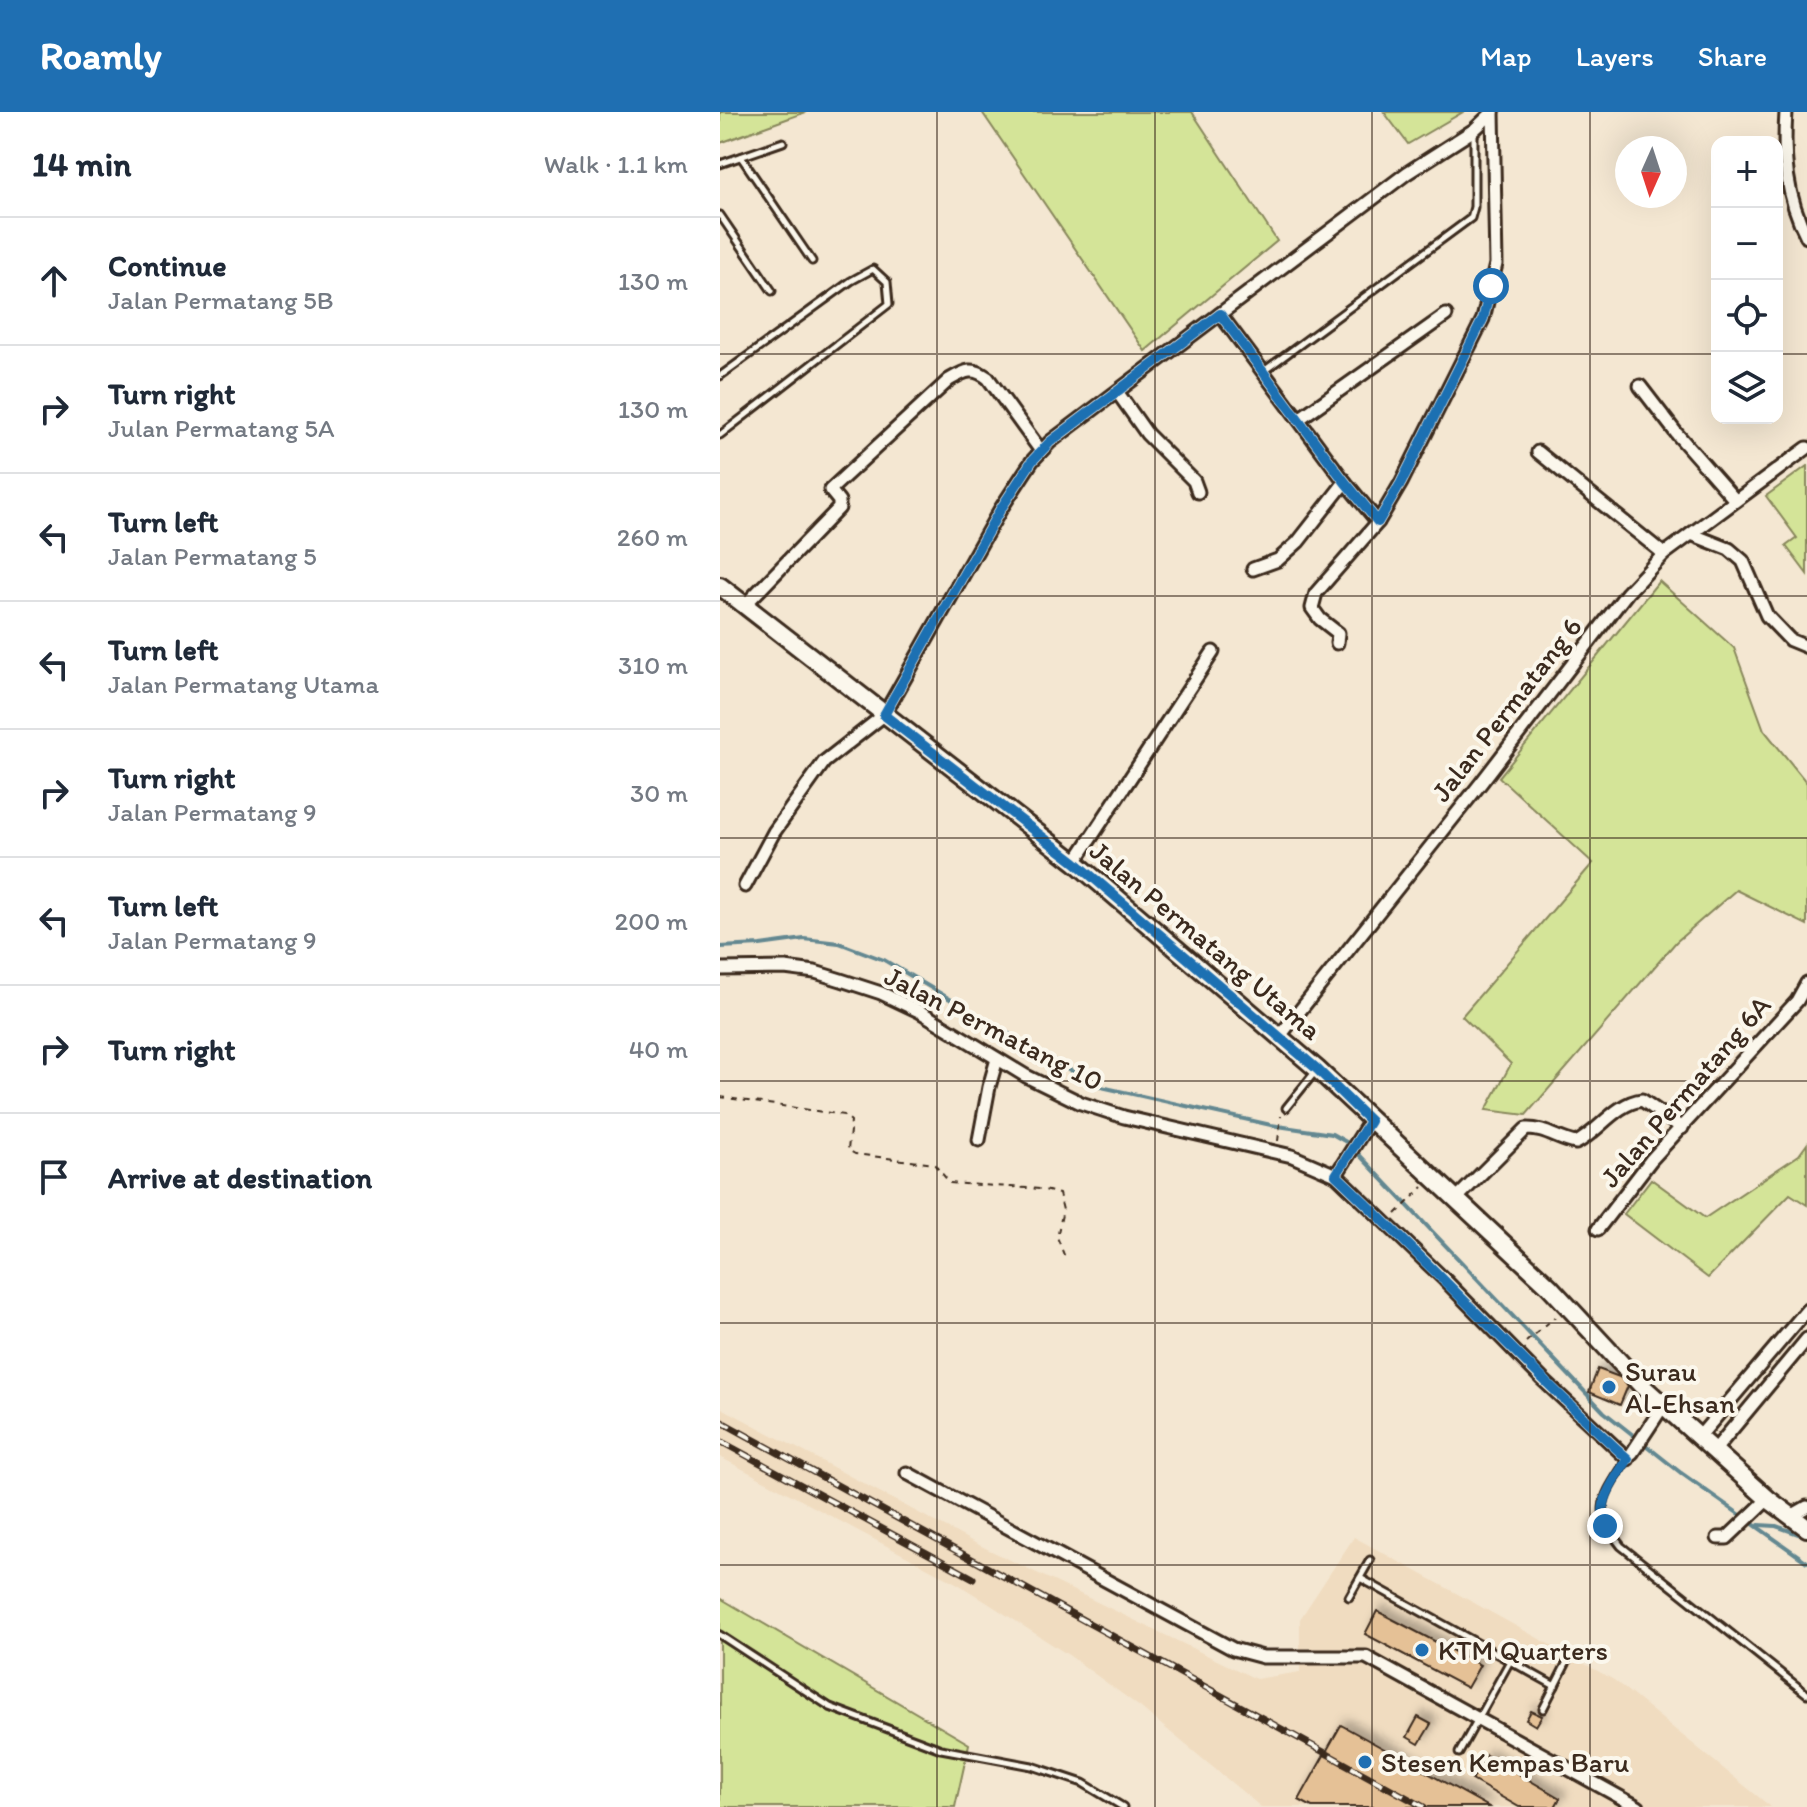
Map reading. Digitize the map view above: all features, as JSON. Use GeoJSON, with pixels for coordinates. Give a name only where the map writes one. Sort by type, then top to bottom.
{"type":"FeatureCollection","features":[{"type":"Feature","properties":{"kind":"street"},"geometry":{"type":"LineString","coordinates":[[745,886],[774,832],[824,762],[884,715],[1000,510],[1041,451],[1407,173],[1474,130],[1493,112]]}},
{"type":"Feature","properties":{"kind":"street"},"geometry":{"type":"LineString","coordinates":[[1337,643],[1338,633],[1312,608],[1316,593],[1378,522],[1401,483],[1483,319],[1496,264],[1493,112]]}},
{"type":"Feature","properties":{"kind":"street"},"geometry":{"type":"LineString","coordinates":[[1786,112],[1787,178],[1791,201],[1807,237]]}},
{"type":"Feature","properties":{"kind":"street"},"geometry":{"type":"LineString","coordinates":[[1220,314],[1378,522]]}},
{"type":"Feature","properties":{"kind":"street"},"geometry":{"type":"LineString","coordinates":[[1299,419],[1446,315]]}},
{"type":"Feature","properties":{"kind":"street"},"geometry":{"type":"LineString","coordinates":[[745,605],[835,514],[839,501],[830,490],[949,380],[967,370],[979,371],[988,378],[1041,451]]}},
{"type":"Feature","properties":{"kind":"street"},"geometry":{"type":"LineString","coordinates":[[1640,386],[1735,500]]}},
{"type":"Feature","properties":{"kind":"street"},"geometry":{"type":"LineString","coordinates":[[1118,393],[1147,434],[1194,481],[1198,492]]}},
{"type":"Feature","properties":{"kind":"street","name":"Jalan Permatang 6"},"geometry":{"type":"LineString","coordinates":[[1279,1037],[1627,593],[1664,554],[1807,448]]}},
{"type":"Feature","properties":{"kind":"street"},"geometry":{"type":"LineString","coordinates":[[1538,452],[1664,554]]}},
{"type":"Feature","properties":{"kind":"street"},"geometry":{"type":"LineString","coordinates":[[1253,569],[1278,560],[1298,542],[1345,482]]}},
{"type":"Feature","properties":{"kind":"street"},"geometry":{"type":"LineString","coordinates":[[1691,534],[1729,549],[1743,561],[1767,616],[1790,640],[1807,647]]}},
{"type":"Feature","properties":{"kind":"street","name":"Jalan Permatang Utama"},"geometry":{"type":"LineString","coordinates":[[720,586],[1075,862],[1317,1069],[1366,1127],[1456,1199],[1568,1307],[1663,1406],[1714,1451],[1763,1503],[1801,1523]]}},
{"type":"Feature","properties":{"kind":"street"},"geometry":{"type":"LineString","coordinates":[[1075,862],[1213,652]]}},
{"type":"Feature","properties":{"kind":"street","name":"Jalan Permatang 10"},"geometry":{"type":"LineString","coordinates":[[720,969],[785,968],[815,972],[881,993],[919,1011],[1026,1076],[1081,1103],[1124,1117],[1292,1156],[1339,1171]]}},
{"type":"Feature","properties":{"kind":"street","name":"Jalan Permatang 6A"},"geometry":{"type":"LineString","coordinates":[[1598,1229],[1651,1160],[1797,1001],[1807,983]]}},
{"type":"Feature","properties":{"kind":"street"},"geometry":{"type":"LineString","coordinates":[[979,1140],[997,1059]]}},
{"type":"Feature","properties":{"kind":"street"},"geometry":{"type":"LineString","coordinates":[[1456,1199],[1526,1129],[1548,1132],[1576,1143],[1636,1100],[1642,1100],[1682,1128]]}},
{"type":"Feature","properties":{"kind":"street"},"geometry":{"type":"LineString","coordinates":[[1366,1127],[1339,1171],[1542,1379],[1630,1456],[1663,1406]]}},
{"type":"Feature","properties":{"kind":"street"},"geometry":{"type":"LineString","coordinates":[[1699,1437],[1807,1310]]}},
{"type":"Feature","properties":{"kind":"street"},"geometry":{"type":"LineString","coordinates":[[1714,1451],[1807,1339]]}},
{"type":"Feature","properties":{"kind":"street"},"geometry":{"type":"LineString","coordinates":[[907,1473],[1233,1649],[1263,1657],[1366,1657],[1638,1807]]}},
{"type":"Feature","properties":{"kind":"street"},"geometry":{"type":"LineString","coordinates":[[1725,1536],[1763,1503]]}},
{"type":"Feature","properties":{"kind":"street"},"geometry":{"type":"LineString","coordinates":[[1801,1523],[1807,1507]]}},
{"type":"Feature","properties":{"kind":"street"},"geometry":{"type":"LineString","coordinates":[[1608,1807],[1610,1791]]}},
{"type":"Feature","properties":{"kind":"lane"},"geometry":{"type":"LineString","coordinates":[[1264,371],[1471,218],[1474,207],[1474,130]]}},
{"type":"Feature","properties":{"kind":"lane"},"geometry":{"type":"LineString","coordinates":[[720,164],[783,142]]}},
{"type":"Feature","properties":{"kind":"lane"},"geometry":{"type":"LineString","coordinates":[[741,157],[812,261]]}},
{"type":"Feature","properties":{"kind":"lane"},"geometry":{"type":"LineString","coordinates":[[720,215],[772,291]]}},
{"type":"Feature","properties":{"kind":"lane"},"geometry":{"type":"LineString","coordinates":[[720,376],[851,281],[873,269],[887,282],[889,304],[720,435]]}},
{"type":"Feature","properties":{"kind":"lane"},"geometry":{"type":"LineString","coordinates":[[1286,1108],[1317,1069]]}},
{"type":"Feature","properties":{"kind":"lane"},"geometry":{"type":"LineString","coordinates":[[1630,1456],[1604,1500],[1602,1515],[1613,1536],[1633,1556],[1807,1694]]}},
{"type":"Feature","properties":{"kind":"lane"},"geometry":{"type":"LineString","coordinates":[[1349,1597],[1370,1560]]}},
{"type":"Feature","properties":{"kind":"lane"},"geometry":{"type":"LineString","coordinates":[[1360,1578],[1555,1686]]}},
{"type":"Feature","properties":{"kind":"lane"},"geometry":{"type":"LineString","coordinates":[[720,1635],[830,1707],[941,1749],[1032,1766],[1083,1783],[1123,1807]]}},
{"type":"Feature","properties":{"kind":"lane"},"geometry":{"type":"LineString","coordinates":[[1459,1753],[1510,1661]]}},
{"type":"Feature","properties":{"kind":"lane"},"geometry":{"type":"LineString","coordinates":[[1543,1709],[1567,1662]]}},
{"type":"Feature","properties":{"kind":"path"},"geometry":{"type":"LineString","coordinates":[[720,1097],[844,1115],[851,1121],[848,1150],[855,1154],[934,1164],[950,1183],[1041,1189],[1059,1194],[1063,1210],[1057,1237],[1066,1260]]}},
{"type":"Feature","properties":{"kind":"path"},"geometry":{"type":"LineString","coordinates":[[1278,1142],[1280,1118]]}},
{"type":"Feature","properties":{"kind":"path"},"geometry":{"type":"LineString","coordinates":[[1401,1209],[1422,1188]]}},
{"type":"Feature","properties":{"kind":"path"},"geometry":{"type":"LineString","coordinates":[[1523,1345],[1568,1307]]}},
{"type":"Feature","properties":{"kind":"shaded area"},"geometry":{"type":"Polygon","coordinates":[[[720,1407],[977,1544],[1256,1679],[1300,1672],[1300,1619],[1354,1537],[1614,1680],[1771,1807],[1261,1807],[1140,1707],[1070,1656],[958,1584],[720,1457],[720,1407]]]}},
{"type":"Feature","properties":{"kind":"green space"},"geometry":{"type":"Polygon","coordinates":[[[720,112],[806,112],[720,143],[720,112]]]}},
{"type":"Feature","properties":{"kind":"green space"},"geometry":{"type":"Polygon","coordinates":[[[982,112],[1192,112],[1277,241],[1145,351],[982,112]]]}},
{"type":"Feature","properties":{"kind":"green space"},"geometry":{"type":"Polygon","coordinates":[[[1384,112],[1463,112],[1408,144],[1384,112]]]}},
{"type":"Feature","properties":{"kind":"green space"},"geometry":{"type":"Polygon","coordinates":[[[1807,466],[1807,574],[1786,546],[1797,538],[1766,496],[1807,466]]]}},
{"type":"Feature","properties":{"kind":"green space"},"geometry":{"type":"Polygon","coordinates":[[[1659,581],[1734,648],[1764,730],[1807,783],[1807,925],[1736,890],[1676,942],[1526,1115],[1486,1110],[1511,1064],[1462,1016],[1593,863],[1499,777],[1659,581]]]}},
{"type":"Feature","properties":{"kind":"green space"},"geometry":{"type":"Polygon","coordinates":[[[1807,1144],[1807,1205],[1790,1194],[1708,1278],[1624,1214],[1651,1179],[1705,1218],[1799,1155],[1807,1144]]]}},
{"type":"Feature","properties":{"kind":"green space"},"geometry":{"type":"Polygon","coordinates":[[[720,1598],[969,1744],[955,1807],[720,1807],[720,1598]]]}},
{"type":"Feature","properties":{"kind":"building","name":"Surau Al-Ehsan"},"geometry":{"type":"Polygon","coordinates":[[[1598,1369],[1630,1381],[1620,1405],[1589,1392],[1598,1369]]]}},
{"type":"Feature","properties":{"kind":"building","name":"KTM Quarters"},"geometry":{"type":"Polygon","coordinates":[[[1377,1611],[1480,1665],[1467,1688],[1365,1634],[1377,1611]]]}},
{"type":"Feature","properties":{"kind":"building"},"geometry":{"type":"Polygon","coordinates":[[[1531,1711],[1542,1716],[1536,1726],[1526,1720],[1531,1711]]]}},
{"type":"Feature","properties":{"kind":"building"},"geometry":{"type":"Polygon","coordinates":[[[1418,1717],[1431,1724],[1419,1744],[1407,1737],[1418,1717]]]}},
{"type":"Feature","properties":{"kind":"building","name":"Stesen Kempas Baru"},"geometry":{"type":"Polygon","coordinates":[[[1341,1725],[1489,1807],[1312,1807],[1299,1800],[1341,1725]]]}},
{"type":"Feature","properties":{"kind":"building"},"geometry":{"type":"Polygon","coordinates":[[[1486,1755],[1560,1798],[1555,1807],[1519,1807],[1472,1780],[1486,1755]]]}},
{"type":"Feature","properties":{"kind":"waterway"},"geometry":{"type":"LineString","coordinates":[[720,947],[804,939],[839,943],[884,960],[1097,1086],[1271,1125],[1332,1134],[1348,1143],[1604,1412],[1681,1473],[1807,1562]]}},
{"type":"Feature","properties":{"kind":"waterway"},"geometry":{"type":"LineString","coordinates":[[1759,1525],[1776,1526],[1807,1537]]}},
{"type":"Feature","properties":{"kind":"railway"},"geometry":{"type":"LineString","coordinates":[[720,1421],[1424,1807]]}},
{"type":"Feature","properties":{"kind":"railway"},"geometry":{"type":"LineString","coordinates":[[720,1441],[973,1578]]}},
{"type":"Feature","properties":{"kind":"place","name":"Surau Al-Ehsan"},"geometry":{"type":"Point","coordinates":[1609,1387]}},
{"type":"Feature","properties":{"kind":"place","name":"KTM Quarters"},"geometry":{"type":"Point","coordinates":[1422,1650]}},
{"type":"Feature","properties":{"kind":"place","name":"Stesen Kempas Baru"},"geometry":{"type":"Point","coordinates":[1365,1762]}},
{"type":"Feature","properties":{"kind":"route"},"geometry":{"type":"LineString","coordinates":[[1491,286],[1483,319],[1401,483],[1378,522],[1220,314],[1050,442],[1032,461],[1000,510],[884,715],[1075,862],[1317,1069],[1370,1121],[1336,1175],[1445,1280],[1515,1353],[1628,1459],[1604,1500],[1602,1515],[1605,1526]]}}]}
